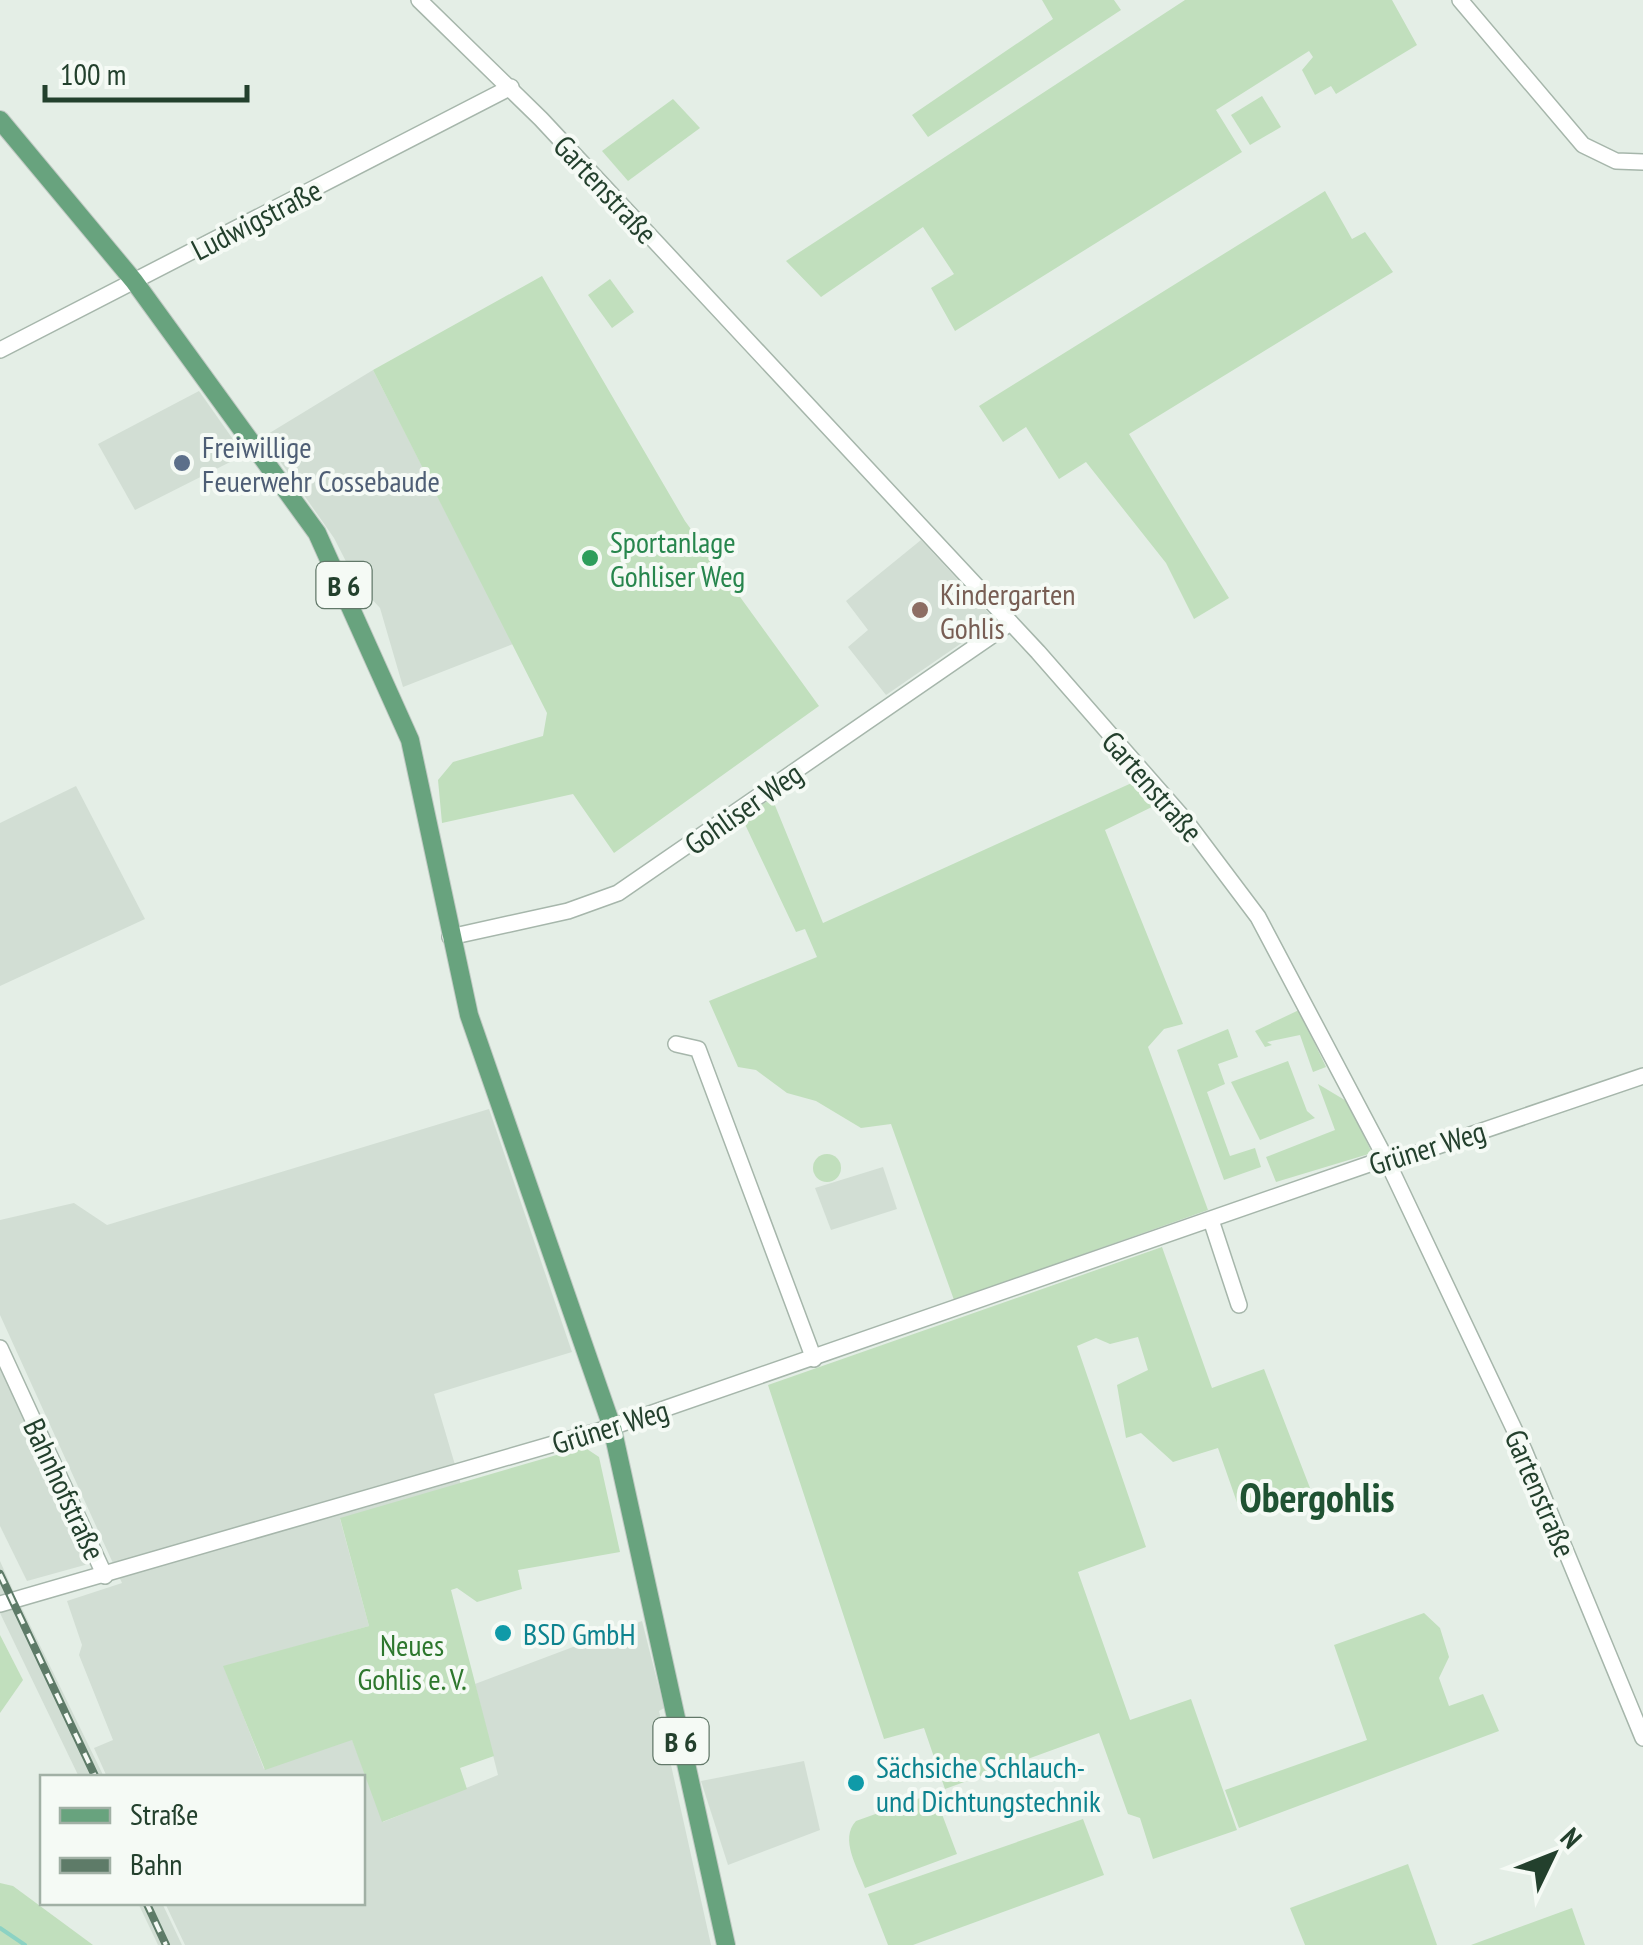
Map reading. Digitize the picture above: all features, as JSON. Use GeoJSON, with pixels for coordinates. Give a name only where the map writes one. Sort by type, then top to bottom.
{"type":"FeatureCollection","features":[{"type":"Feature","properties":{"kind":"main road","name":"B 6"},"geometry":{"type":"LineString","coordinates":[[0,120],[134,281],[330,554],[410,740],[469,1015],[612,1427],[726,1945]]}},
{"type":"Feature","properties":{"kind":"street","name":"Gartenstraße"},"geometry":{"type":"LineString","coordinates":[[420,0],[511,87],[1010,623],[1185,820],[1258,917],[1388,1162],[1524,1450],[1643,1738]]}},
{"type":"Feature","properties":{"kind":"street"},"geometry":{"type":"LineString","coordinates":[[1460,0],[1583,144],[1616,160],[1643,162]]}},
{"type":"Feature","properties":{"kind":"street","name":"Ludwigstraße"},"geometry":{"type":"LineString","coordinates":[[0,350],[511,87]]}},
{"type":"Feature","properties":{"kind":"street","name":"Gohliser Weg"},"geometry":{"type":"LineString","coordinates":[[450,937],[568,911],[639,881],[1010,623]]}},
{"type":"Feature","properties":{"kind":"street"},"geometry":{"type":"LineString","coordinates":[[676,1044],[698,1050],[814,1358]]}},
{"type":"Feature","properties":{"kind":"street","name":"Grüner Weg"},"geometry":{"type":"LineString","coordinates":[[0,1604],[612,1427],[1378,1161],[1388,1162],[1643,1076]]}},
{"type":"Feature","properties":{"kind":"street"},"geometry":{"type":"LineString","coordinates":[[1210,1220],[1239,1305]]}},
{"type":"Feature","properties":{"kind":"street","name":"Bahnhofstraße"},"geometry":{"type":"LineString","coordinates":[[0,1348],[105,1576]]}},
{"type":"Feature","properties":{"kind":"shaded area"},"geometry":{"type":"Polygon","coordinates":[[[373,370],[513,644],[403,687],[380,608],[357,583],[334,538],[263,437],[373,370]]]}},
{"type":"Feature","properties":{"kind":"shaded area"},"geometry":{"type":"Polygon","coordinates":[[[199,391],[244,455],[135,510],[98,444],[199,391]]]}},
{"type":"Feature","properties":{"kind":"shaded area","name":"Kindergarten Gohlis"},"geometry":{"type":"Polygon","coordinates":[[[921,540],[995,620],[886,695],[848,647],[868,630],[846,601],[921,540]]]}},
{"type":"Feature","properties":{"kind":"shaded area"},"geometry":{"type":"Polygon","coordinates":[[[76,786],[145,919],[0,986],[0,823],[76,786]]]}},
{"type":"Feature","properties":{"kind":"shaded area"},"geometry":{"type":"Polygon","coordinates":[[[489,1109],[572,1352],[434,1394],[461,1485],[340,1519],[369,1626],[224,1667],[264,1769],[352,1739],[383,1822],[498,1775],[475,1684],[642,1621],[664,1708],[659,1711],[711,1945],[185,1945],[166,1905],[365,1905],[365,1775],[106,1775],[94,1748],[113,1740],[79,1655],[82,1645],[67,1601],[122,1583],[0,1315],[0,1220],[74,1203],[107,1225],[489,1109]]]}},
{"type":"Feature","properties":{"kind":"shaded area"},"geometry":{"type":"Polygon","coordinates":[[[883,1167],[897,1209],[831,1230],[815,1188],[883,1167]]]}},
{"type":"Feature","properties":{"kind":"shaded area"},"geometry":{"type":"Polygon","coordinates":[[[0,1363],[92,1563],[27,1581],[0,1526],[0,1363]]]}},
{"type":"Feature","properties":{"kind":"shaded area"},"geometry":{"type":"Polygon","coordinates":[[[0,1561],[103,1775],[78,1775],[0,1613],[0,1561]]]}},
{"type":"Feature","properties":{"kind":"shaded area"},"geometry":{"type":"Polygon","coordinates":[[[804,1761],[820,1830],[728,1865],[701,1781],[804,1761]]]}},
{"type":"Feature","properties":{"kind":"shaded area"},"geometry":{"type":"Polygon","coordinates":[[[139,1905],[163,1905],[182,1945],[158,1945],[139,1905]]]}},
{"type":"Feature","properties":{"kind":"green space"},"geometry":{"type":"Polygon","coordinates":[[[1042,0],[1114,0],[1121,10],[928,137],[912,115],[1053,19],[1042,0]]]}},
{"type":"Feature","properties":{"kind":"green space"},"geometry":{"type":"Polygon","coordinates":[[[1185,0],[1392,0],[1417,45],[1336,94],[1331,86],[1315,95],[1302,70],[1313,57],[1309,51],[1216,110],[1242,152],[955,331],[931,288],[954,274],[923,227],[821,297],[786,261],[1185,0]]]}},
{"type":"Feature","properties":{"kind":"green space"},"geometry":{"type":"Polygon","coordinates":[[[1262,96],[1281,127],[1250,145],[1231,115],[1262,96]]]}},
{"type":"Feature","properties":{"kind":"green space"},"geometry":{"type":"Polygon","coordinates":[[[673,99],[700,128],[628,181],[602,151],[673,99]]]}},
{"type":"Feature","properties":{"kind":"green space"},"geometry":{"type":"Polygon","coordinates":[[[1325,191],[1352,239],[1365,232],[1393,272],[1129,434],[1229,598],[1194,619],[1166,563],[1086,462],[1059,479],[1026,427],[1003,442],[979,406],[1325,191]]]}},
{"type":"Feature","properties":{"kind":"green space","name":"Sportanlage Gohliser Weg"},"geometry":{"type":"Polygon","coordinates":[[[542,276],[685,521],[819,706],[614,853],[573,794],[442,823],[438,780],[453,762],[543,736],[547,713],[373,370],[542,276]]]}},
{"type":"Feature","properties":{"kind":"green space"},"geometry":{"type":"Polygon","coordinates":[[[610,279],[634,312],[612,328],[588,295],[610,279]]]}},
{"type":"Feature","properties":{"kind":"green space"},"geometry":{"type":"Polygon","coordinates":[[[1136,781],[1158,804],[1105,830],[1183,1024],[1164,1029],[1148,1047],[1208,1210],[954,1300],[891,1124],[861,1128],[816,1101],[787,1093],[756,1070],[738,1067],[709,1001],[817,957],[805,929],[796,932],[742,818],[772,798],[823,923],[1136,781]]]}},
{"type":"Feature","properties":{"kind":"green space"},"geometry":{"type":"Polygon","coordinates":[[[1299,1010],[1326,1067],[1313,1072],[1300,1035],[1267,1042],[1272,1045],[1265,1047],[1255,1031],[1299,1010]]]}},
{"type":"Feature","properties":{"kind":"green space"},"geometry":{"type":"Polygon","coordinates":[[[1228,1029],[1238,1057],[1218,1064],[1225,1084],[1207,1092],[1230,1156],[1255,1148],[1261,1167],[1224,1180],[1177,1050],[1228,1029]]]}},
{"type":"Feature","properties":{"kind":"green space"},"geometry":{"type":"Polygon","coordinates":[[[1288,1061],[1307,1111],[1315,1118],[1260,1140],[1231,1082],[1288,1061]]]}},
{"type":"Feature","properties":{"kind":"green space"},"geometry":{"type":"Polygon","coordinates":[[[1318,1084],[1348,1102],[1372,1153],[1276,1182],[1266,1157],[1335,1130],[1318,1084]]]}},
{"type":"Feature","properties":{"kind":"green space"},"geometry":{"type":"Polygon","coordinates":[[[827,1154],[837,1158],[841,1168],[837,1178],[827,1182],[817,1178],[813,1168],[817,1158],[827,1154]]]}},
{"type":"Feature","properties":{"kind":"green space"},"geometry":{"type":"Polygon","coordinates":[[[1162,1247],[1212,1388],[1264,1369],[1310,1488],[1241,1514],[1218,1448],[1173,1462],[1141,1433],[1126,1438],[1117,1385],[1148,1370],[1138,1337],[1110,1344],[1096,1338],[1077,1346],[1146,1547],[1078,1572],[1130,1720],[1191,1699],[1237,1830],[1153,1859],[1140,1818],[1128,1814],[1099,1733],[945,1789],[924,1728],[884,1739],[768,1385],[1162,1247]]]}},
{"type":"Feature","properties":{"kind":"green space","name":"Neues Gohlis e. V."},"geometry":{"type":"Polygon","coordinates":[[[584,1447],[599,1457],[620,1552],[518,1570],[522,1589],[477,1602],[457,1588],[451,1590],[494,1756],[460,1768],[467,1789],[382,1822],[352,1740],[265,1770],[223,1666],[369,1626],[340,1518],[584,1447]]]}},
{"type":"Feature","properties":{"kind":"green space"},"geometry":{"type":"Polygon","coordinates":[[[1424,1613],[1440,1628],[1449,1657],[1439,1678],[1449,1706],[1483,1694],[1499,1731],[1239,1828],[1225,1790],[1367,1740],[1334,1645],[1424,1613]]]}},
{"type":"Feature","properties":{"kind":"green space"},"geometry":{"type":"Polygon","coordinates":[[[0,1635],[23,1680],[0,1713],[0,1635]]]}},
{"type":"Feature","properties":{"kind":"green space"},"geometry":{"type":"Polygon","coordinates":[[[934,1793],[957,1854],[865,1888],[850,1845],[851,1828],[856,1821],[934,1793]]]}},
{"type":"Feature","properties":{"kind":"green space"},"geometry":{"type":"Polygon","coordinates":[[[1083,1819],[1104,1875],[913,1945],[888,1945],[868,1894],[1083,1819]]]}},
{"type":"Feature","properties":{"kind":"green space"},"geometry":{"type":"Polygon","coordinates":[[[1408,1864],[1437,1945],[1305,1945],[1290,1908],[1408,1864]]]}},
{"type":"Feature","properties":{"kind":"green space"},"geometry":{"type":"Polygon","coordinates":[[[0,1883],[13,1886],[93,1945],[0,1945],[0,1883]]]}},
{"type":"Feature","properties":{"kind":"green space"},"geometry":{"type":"Polygon","coordinates":[[[1572,1908],[1585,1945],[1471,1945],[1572,1908]]]}},
{"type":"Feature","properties":{"kind":"waterway"},"geometry":{"type":"LineString","coordinates":[[0,1928],[25,1945]]}},
{"type":"Feature","properties":{"kind":"railway"},"geometry":{"type":"LineString","coordinates":[[0,1574],[95,1775]]}},
{"type":"Feature","properties":{"kind":"railway"},"geometry":{"type":"LineString","coordinates":[[147,1905],[166,1945]]}},
{"type":"Feature","properties":{"kind":"place","name":"Freiwillige Feuerwehr Cossebaude"},"geometry":{"type":"Point","coordinates":[182,463]}},
{"type":"Feature","properties":{"kind":"place","name":"Sportanlage Gohliser Weg"},"geometry":{"type":"Point","coordinates":[590,558]}},
{"type":"Feature","properties":{"kind":"place","name":"Kindergarten Gohlis"},"geometry":{"type":"Point","coordinates":[920,610]}},
{"type":"Feature","properties":{"kind":"place","name":"BSD GmbH"},"geometry":{"type":"Point","coordinates":[503,1633]}},
{"type":"Feature","properties":{"kind":"place","name":"Sächsiche Schlauch- und Dichtungstechnik"},"geometry":{"type":"Point","coordinates":[856,1783]}},
{"type":"Feature","properties":{"kind":"district","name":"Obergohlis"},"geometry":{"type":"Point","coordinates":[1317,1497]}}]}
